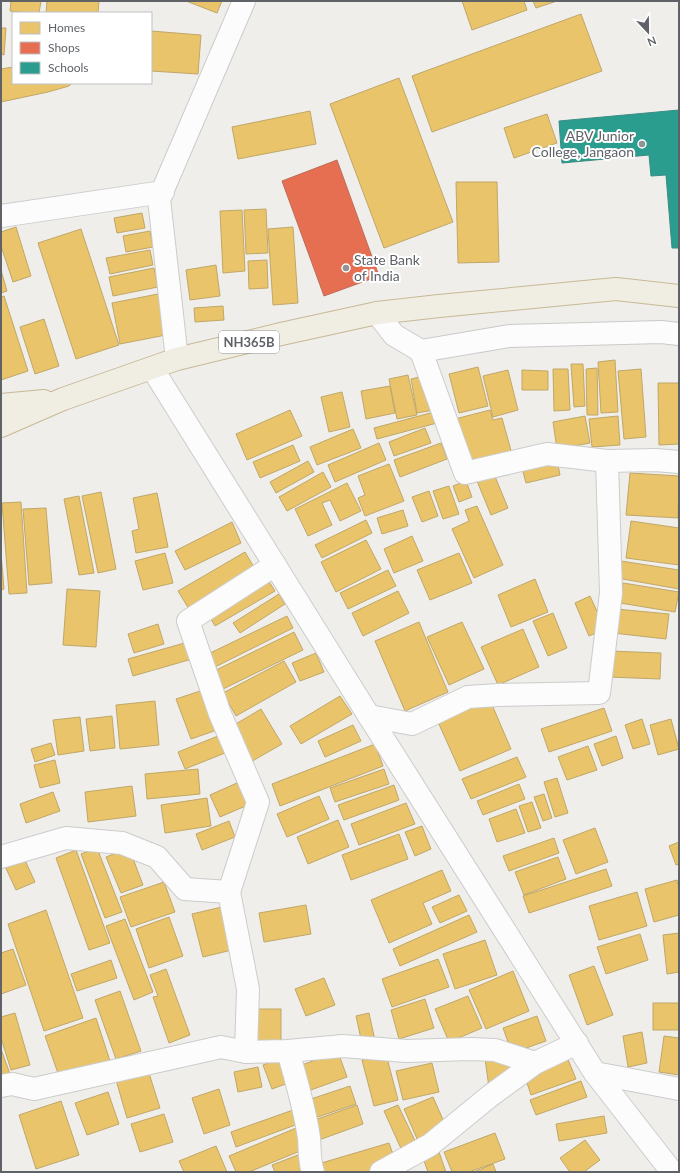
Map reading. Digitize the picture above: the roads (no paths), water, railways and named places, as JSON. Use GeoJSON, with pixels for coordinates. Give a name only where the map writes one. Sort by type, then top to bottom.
{"type":"FeatureCollection","features":[{"type":"Feature","properties":{"kind":"highway","name":"NH365B"},"geometry":{"type":"LineString","coordinates":[[1,426],[63,399],[177,359],[377,313],[616,289],[679,296]]}},
{"type":"Feature","properties":{"kind":"highway","name":"NH365B"},"geometry":{"type":"LineString","coordinates":[[1,405],[63,399]]}},
{"type":"Feature","properties":{"kind":"street"},"geometry":{"type":"LineString","coordinates":[[177,359],[159,199],[244,1]]}},
{"type":"Feature","properties":{"kind":"street"},"geometry":{"type":"LineString","coordinates":[[1,216],[162,192]]}},
{"type":"Feature","properties":{"kind":"street"},"geometry":{"type":"LineString","coordinates":[[377,313],[394,335],[421,351],[465,473],[547,454],[607,460],[656,460],[679,462]]}},
{"type":"Feature","properties":{"kind":"street"},"geometry":{"type":"LineString","coordinates":[[421,351],[509,336],[661,332],[679,334]]}},
{"type":"Feature","properties":{"kind":"street"},"geometry":{"type":"LineString","coordinates":[[152,368],[369,716],[595,1073],[672,1172]]}},
{"type":"Feature","properties":{"kind":"street"},"geometry":{"type":"LineString","coordinates":[[369,716],[412,724],[468,697],[599,693],[611,593],[607,460]]}},
{"type":"Feature","properties":{"kind":"street"},"geometry":{"type":"LineString","coordinates":[[246,1052],[248,989],[229,892],[258,802],[220,714],[188,621],[275,565]]}},
{"type":"Feature","properties":{"kind":"street"},"geometry":{"type":"LineString","coordinates":[[1,857],[66,838],[122,842],[157,857],[185,889],[229,892]]}},
{"type":"Feature","properties":{"kind":"street"},"geometry":{"type":"LineString","coordinates":[[381,1172],[430,1145],[490,1096],[536,1063],[577,1043]]}},
{"type":"Feature","properties":{"kind":"street"},"geometry":{"type":"LineString","coordinates":[[1,1086],[12,1084],[34,1089],[221,1046],[246,1052],[288,1051],[343,1046],[406,1051],[471,1048],[494,1050],[536,1063]]}},
{"type":"Feature","properties":{"kind":"street"},"geometry":{"type":"LineString","coordinates":[[288,1051],[300,1091],[309,1138],[310,1163],[314,1172]]}},
{"type":"Feature","properties":{"kind":"street"},"geometry":{"type":"LineString","coordinates":[[595,1073],[679,1089]]}},
{"type":"Feature","properties":{"kind":"place","name":"ABV Junior College, Jangaon"},"geometry":{"type":"Point","coordinates":[642,144]}},
{"type":"Feature","properties":{"kind":"place","name":"State Bank of India"},"geometry":{"type":"Point","coordinates":[346,268]}}]}
